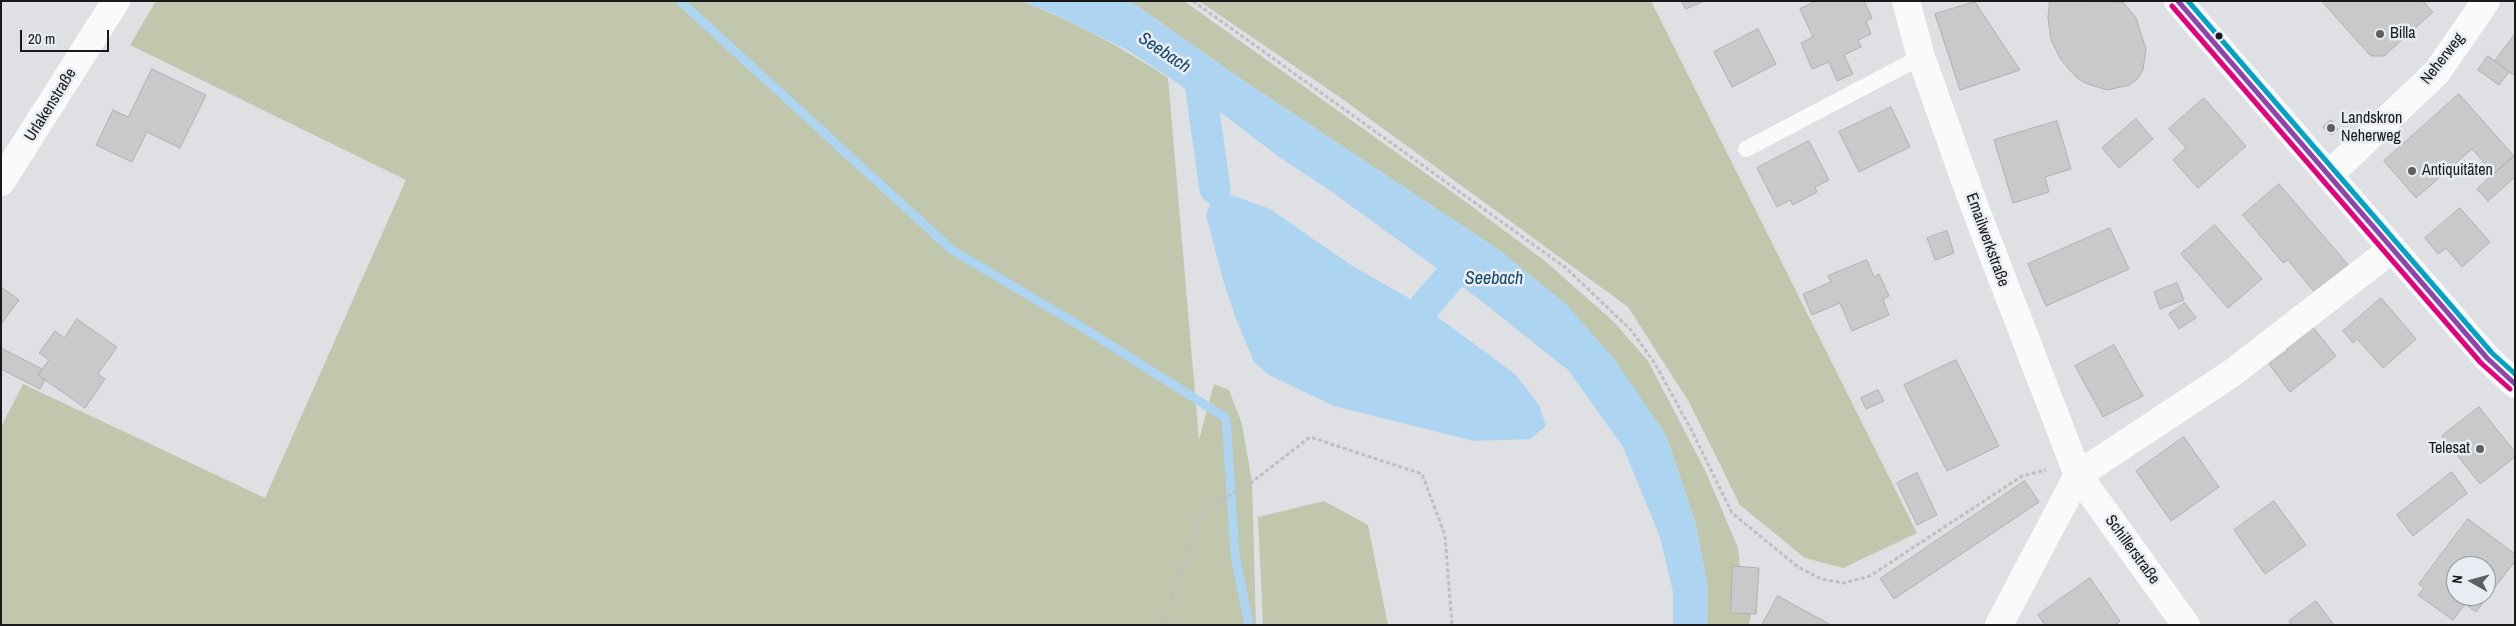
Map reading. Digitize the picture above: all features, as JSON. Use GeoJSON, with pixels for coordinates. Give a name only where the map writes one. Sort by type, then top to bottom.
{"type":"FeatureCollection","features":[{"type":"Feature","properties":{"kind":"street","name":"Urlakenstraße"},"geometry":{"type":"LineString","coordinates":[[1,182],[116,1]]}},
{"type":"Feature","properties":{"kind":"street","name":"Emailwerkstraße"},"geometry":{"type":"LineString","coordinates":[[1906,1],[1920,57],[1998,269],[2078,476]]}},
{"type":"Feature","properties":{"kind":"street"},"geometry":{"type":"LineString","coordinates":[[2178,1],[2330,174],[2392,249],[2487,358],[2515,384]]}},
{"type":"Feature","properties":{"kind":"street","name":"Neherweg"},"geometry":{"type":"LineString","coordinates":[[2330,174],[2437,72],[2486,1]]}},
{"type":"Feature","properties":{"kind":"street"},"geometry":{"type":"LineString","coordinates":[[2000,625],[2078,476],[2232,373],[2392,249]]}},
{"type":"Feature","properties":{"kind":"street","name":"Schillerstraße"},"geometry":{"type":"LineString","coordinates":[[2078,476],[2186,625]]}},
{"type":"Feature","properties":{"kind":"lane"},"geometry":{"type":"LineString","coordinates":[[1746,149],[1920,57]]}},
{"type":"Feature","properties":{"kind":"path"},"geometry":{"type":"LineString","coordinates":[[1193,1],[1566,268],[1631,330],[1654,362],[1692,431],[1732,513],[1798,567],[1821,579],[1844,583],[1870,576],[2022,476],[2052,469],[2078,476]]}},
{"type":"Feature","properties":{"kind":"path"},"geometry":{"type":"LineString","coordinates":[[1162,625],[1203,511],[1241,489],[1310,437],[1422,474],[1446,535],[1452,625]]}},
{"type":"Feature","properties":{"kind":"green space"},"geometry":{"type":"Polygon","coordinates":[[[156,1],[1021,1],[1059,17],[1115,45],[1168,78],[1199,440],[1214,384],[1229,390],[1242,424],[1252,482],[1256,625],[1,625],[1,427],[23,384],[265,498],[406,180],[130,45],[156,1]]]}},
{"type":"Feature","properties":{"kind":"green space"},"geometry":{"type":"Polygon","coordinates":[[[1130,1],[1184,1],[1466,202],[1545,261],[1614,322],[1648,361],[1705,470],[1738,548],[1740,567],[1733,567],[1731,613],[1751,614],[1749,625],[1707,625],[1708,589],[1696,525],[1666,435],[1502,252],[1241,79],[1130,1]]]}},
{"type":"Feature","properties":{"kind":"green space"},"geometry":{"type":"Polygon","coordinates":[[[1199,1],[1651,1],[1917,533],[1843,568],[1805,558],[1740,505],[1689,402],[1628,307],[1341,98],[1199,1]]]}},
{"type":"Feature","properties":{"kind":"green space"},"geometry":{"type":"Polygon","coordinates":[[[1324,501],[1368,525],[1388,625],[1263,625],[1258,517],[1324,501]]]}},
{"type":"Feature","properties":{"kind":"water","name":"Seebach"},"geometry":{"type":"Polygon","coordinates":[[[1021,1],[1130,1],[1241,79],[1502,252],[1566,304],[1615,360],[1666,435],[1696,525],[1708,589],[1707,625],[1673,625],[1673,592],[1660,537],[1623,447],[1568,370],[1471,293],[1332,192],[1279,157],[1215,108],[1129,51],[1052,13],[1021,1]]]}},
{"type":"Feature","properties":{"kind":"water"},"geometry":{"type":"Polygon","coordinates":[[[1215,189],[1270,209],[1351,265],[1424,307],[1515,374],[1539,405],[1546,426],[1530,439],[1474,441],[1334,406],[1269,375],[1254,362],[1236,319],[1223,280],[1206,215],[1215,189]]]}},
{"type":"Feature","properties":{"kind":"building"},"geometry":{"type":"Polygon","coordinates":[[[1682,1],[1704,1],[1686,9],[1682,1]]]}},
{"type":"Feature","properties":{"kind":"building"},"geometry":{"type":"Polygon","coordinates":[[[1816,1],[1864,1],[1872,18],[1866,21],[1871,34],[1858,40],[1861,47],[1844,55],[1853,74],[1837,81],[1829,62],[1812,69],[1801,43],[1813,37],[1800,9],[1816,1]]]}},
{"type":"Feature","properties":{"kind":"building"},"geometry":{"type":"Polygon","coordinates":[[[2050,1],[2123,2],[2136,18],[2146,49],[2143,70],[2138,78],[2130,85],[2107,90],[2085,83],[2076,77],[2061,60],[2051,40],[2048,18],[2050,1]]]}},
{"type":"Feature","properties":{"kind":"building","name":"Billa"},"geometry":{"type":"Polygon","coordinates":[[[2322,1],[2423,1],[2433,12],[2384,56],[2371,56],[2322,1]]]}},
{"type":"Feature","properties":{"kind":"building"},"geometry":{"type":"Polygon","coordinates":[[[1975,2],[2020,70],[1960,90],[1935,14],[1975,2]]]}},
{"type":"Feature","properties":{"kind":"building"},"geometry":{"type":"Polygon","coordinates":[[[1758,29],[1776,64],[1732,87],[1714,52],[1758,29]]]}},
{"type":"Feature","properties":{"kind":"building"},"geometry":{"type":"Polygon","coordinates":[[[2515,34],[2515,76],[2495,61],[2515,34]]]}},
{"type":"Feature","properties":{"kind":"building"},"geometry":{"type":"Polygon","coordinates":[[[2488,56],[2509,72],[2499,85],[2478,70],[2488,56]]]}},
{"type":"Feature","properties":{"kind":"building"},"geometry":{"type":"Polygon","coordinates":[[[152,69],[206,95],[180,148],[147,132],[132,162],[96,145],[113,110],[128,117],[152,69]]]}},
{"type":"Feature","properties":{"kind":"building"},"geometry":{"type":"Polygon","coordinates":[[[2459,94],[2514,156],[2494,174],[2472,149],[2416,198],[2384,161],[2459,94]]]}},
{"type":"Feature","properties":{"kind":"building"},"geometry":{"type":"Polygon","coordinates":[[[2204,98],[2246,146],[2198,188],[2173,160],[2186,148],[2169,129],[2204,98]]]}},
{"type":"Feature","properties":{"kind":"building"},"geometry":{"type":"Polygon","coordinates":[[[1891,107],[1910,147],[1859,172],[1839,132],[1891,107]]]}},
{"type":"Feature","properties":{"kind":"building"},"geometry":{"type":"Polygon","coordinates":[[[2136,119],[2153,139],[2119,168],[2102,148],[2136,119]]]}},
{"type":"Feature","properties":{"kind":"building","name":"Landskron Neherweg"},"geometry":{"type":"Polygon","coordinates":[[[2331,120],[2338,129],[2331,135],[2323,127],[2331,120]]]}},
{"type":"Feature","properties":{"kind":"building"},"geometry":{"type":"Polygon","coordinates":[[[2057,121],[2071,169],[2045,177],[2049,192],[2013,203],[1994,140],[2057,121]]]}},
{"type":"Feature","properties":{"kind":"building"},"geometry":{"type":"Polygon","coordinates":[[[1809,141],[1829,180],[1815,187],[1817,192],[1793,205],[1790,200],[1777,207],[1757,168],[1809,141]]]}},
{"type":"Feature","properties":{"kind":"building"},"geometry":{"type":"Polygon","coordinates":[[[2515,155],[2515,177],[2488,201],[2477,189],[2515,155]]]}},
{"type":"Feature","properties":{"kind":"building"},"geometry":{"type":"Polygon","coordinates":[[[2279,184],[2350,267],[2317,295],[2288,260],[2283,263],[2243,215],[2279,184]]]}},
{"type":"Feature","properties":{"kind":"building"},"geometry":{"type":"Polygon","coordinates":[[[2460,208],[2490,242],[2462,267],[2446,248],[2438,254],[2425,238],[2460,208]]]}},
{"type":"Feature","properties":{"kind":"building"},"geometry":{"type":"Polygon","coordinates":[[[2215,225],[2262,279],[2228,308],[2181,254],[2215,225]]]}},
{"type":"Feature","properties":{"kind":"building"},"geometry":{"type":"Polygon","coordinates":[[[2110,228],[2129,269],[2046,306],[2028,264],[2110,228]]]}},
{"type":"Feature","properties":{"kind":"building"},"geometry":{"type":"Polygon","coordinates":[[[1947,231],[1954,253],[1935,260],[1927,238],[1947,231]]]}},
{"type":"Feature","properties":{"kind":"building"},"geometry":{"type":"Polygon","coordinates":[[[1867,260],[1874,277],[1879,274],[1889,296],[1883,299],[1889,315],[1852,331],[1840,303],[1812,315],[1803,294],[1831,282],[1828,276],[1867,260]]]}},
{"type":"Feature","properties":{"kind":"building"},"geometry":{"type":"Polygon","coordinates":[[[2177,283],[2184,300],[2160,309],[2154,292],[2177,283]]]}},
{"type":"Feature","properties":{"kind":"building"},"geometry":{"type":"Polygon","coordinates":[[[1,287],[19,300],[1,324],[1,287]]]}},
{"type":"Feature","properties":{"kind":"building"},"geometry":{"type":"Polygon","coordinates":[[[2381,298],[2416,339],[2383,368],[2357,339],[2353,343],[2343,331],[2381,298]]]}},
{"type":"Feature","properties":{"kind":"building"},"geometry":{"type":"Polygon","coordinates":[[[2185,303],[2196,318],[2179,329],[2169,314],[2185,303]]]}},
{"type":"Feature","properties":{"kind":"building"},"geometry":{"type":"Polygon","coordinates":[[[77,319],[117,347],[98,374],[105,379],[85,408],[38,375],[49,360],[39,353],[55,331],[64,338],[77,319]]]}},
{"type":"Feature","properties":{"kind":"building"},"geometry":{"type":"Polygon","coordinates":[[[2312,326],[2336,356],[2290,392],[2269,364],[2288,350],[2286,347],[2312,326]]]}},
{"type":"Feature","properties":{"kind":"building"},"geometry":{"type":"Polygon","coordinates":[[[2114,345],[2143,396],[2103,417],[2075,366],[2114,345]]]}},
{"type":"Feature","properties":{"kind":"building"},"geometry":{"type":"Polygon","coordinates":[[[1,348],[42,369],[38,375],[45,380],[40,389],[1,369],[1,348]]]}},
{"type":"Feature","properties":{"kind":"building"},"geometry":{"type":"Polygon","coordinates":[[[1956,360],[1999,446],[1947,471],[1904,385],[1956,360]]]}},
{"type":"Feature","properties":{"kind":"building"},"geometry":{"type":"Polygon","coordinates":[[[1878,390],[1884,401],[1866,409],[1861,398],[1878,390]]]}},
{"type":"Feature","properties":{"kind":"building"},"geometry":{"type":"Polygon","coordinates":[[[2479,407],[2515,452],[2515,457],[2480,484],[2442,436],[2479,407]]]}},
{"type":"Feature","properties":{"kind":"building"},"geometry":{"type":"Polygon","coordinates":[[[2184,437],[2219,487],[2171,521],[2136,471],[2184,437]]]}},
{"type":"Feature","properties":{"kind":"building"},"geometry":{"type":"Polygon","coordinates":[[[2452,472],[2467,493],[2413,536],[2397,515],[2452,472]]]}},
{"type":"Feature","properties":{"kind":"building"},"geometry":{"type":"Polygon","coordinates":[[[1917,473],[1937,515],[1917,525],[1897,483],[1917,473]]]}},
{"type":"Feature","properties":{"kind":"building"},"geometry":{"type":"Polygon","coordinates":[[[2025,481],[2039,502],[1894,599],[1880,579],[2025,481]]]}},
{"type":"Feature","properties":{"kind":"building"},"geometry":{"type":"Polygon","coordinates":[[[2274,501],[2306,545],[2265,574],[2234,530],[2274,501]]]}},
{"type":"Feature","properties":{"kind":"building"},"geometry":{"type":"Polygon","coordinates":[[[2468,519],[2515,554],[2515,561],[2496,586],[2496,556],[2446,556],[2446,606],[2464,606],[2453,620],[2418,595],[2424,588],[2419,584],[2468,519]]]}},
{"type":"Feature","properties":{"kind":"building"},"geometry":{"type":"Polygon","coordinates":[[[1733,566],[1759,568],[1756,614],[1731,613],[1733,566]]]}},
{"type":"Feature","properties":{"kind":"building"},"geometry":{"type":"Polygon","coordinates":[[[2090,578],[2120,621],[2115,625],[2045,625],[2038,615],[2090,578]]]}},
{"type":"Feature","properties":{"kind":"building"},"geometry":{"type":"Polygon","coordinates":[[[1778,596],[1831,625],[1762,625],[1778,596]]]}},
{"type":"Feature","properties":{"kind":"building"},"geometry":{"type":"Polygon","coordinates":[[[2316,601],[2334,625],[2291,625],[2289,621],[2316,601]]]}},
{"type":"Feature","properties":{"kind":"building"},"geometry":{"type":"Polygon","coordinates":[[[2468,606],[2481,606],[2476,612],[2468,606]]]}},
{"type":"Feature","properties":{"kind":"waterway"},"geometry":{"type":"LineString","coordinates":[[680,1],[952,250],[1080,326],[1226,418],[1235,555],[1249,625]]}},
{"type":"Feature","properties":{"kind":"waterway"},"geometry":{"type":"LineString","coordinates":[[1199,76],[1215,189]]}},
{"type":"Feature","properties":{"kind":"waterway"},"geometry":{"type":"LineString","coordinates":[[1424,307],[1463,262]]}},
{"type":"Feature","properties":{"kind":"transit line"},"geometry":{"type":"LineString","coordinates":[[2178,1],[2487,358],[2515,384]]}},
{"type":"Feature","properties":{"kind":"transit line"},"geometry":{"type":"LineString","coordinates":[[2188,1],[2492,353],[2515,374]]}},
{"type":"Feature","properties":{"kind":"transit line"},"geometry":{"type":"LineString","coordinates":[[2172,6],[2481,363],[2510,389]]}},
{"type":"Feature","properties":{"kind":"place","name":"Billa"},"geometry":{"type":"Point","coordinates":[2380,34]}},
{"type":"Feature","properties":{"kind":"place","name":"Landskron Neherweg"},"geometry":{"type":"Point","coordinates":[2331,128]}},
{"type":"Feature","properties":{"kind":"place","name":"Antiquitäten"},"geometry":{"type":"Point","coordinates":[2412,171]}},
{"type":"Feature","properties":{"kind":"place","name":"Telesat"},"geometry":{"type":"Point","coordinates":[2480,449]}}]}
